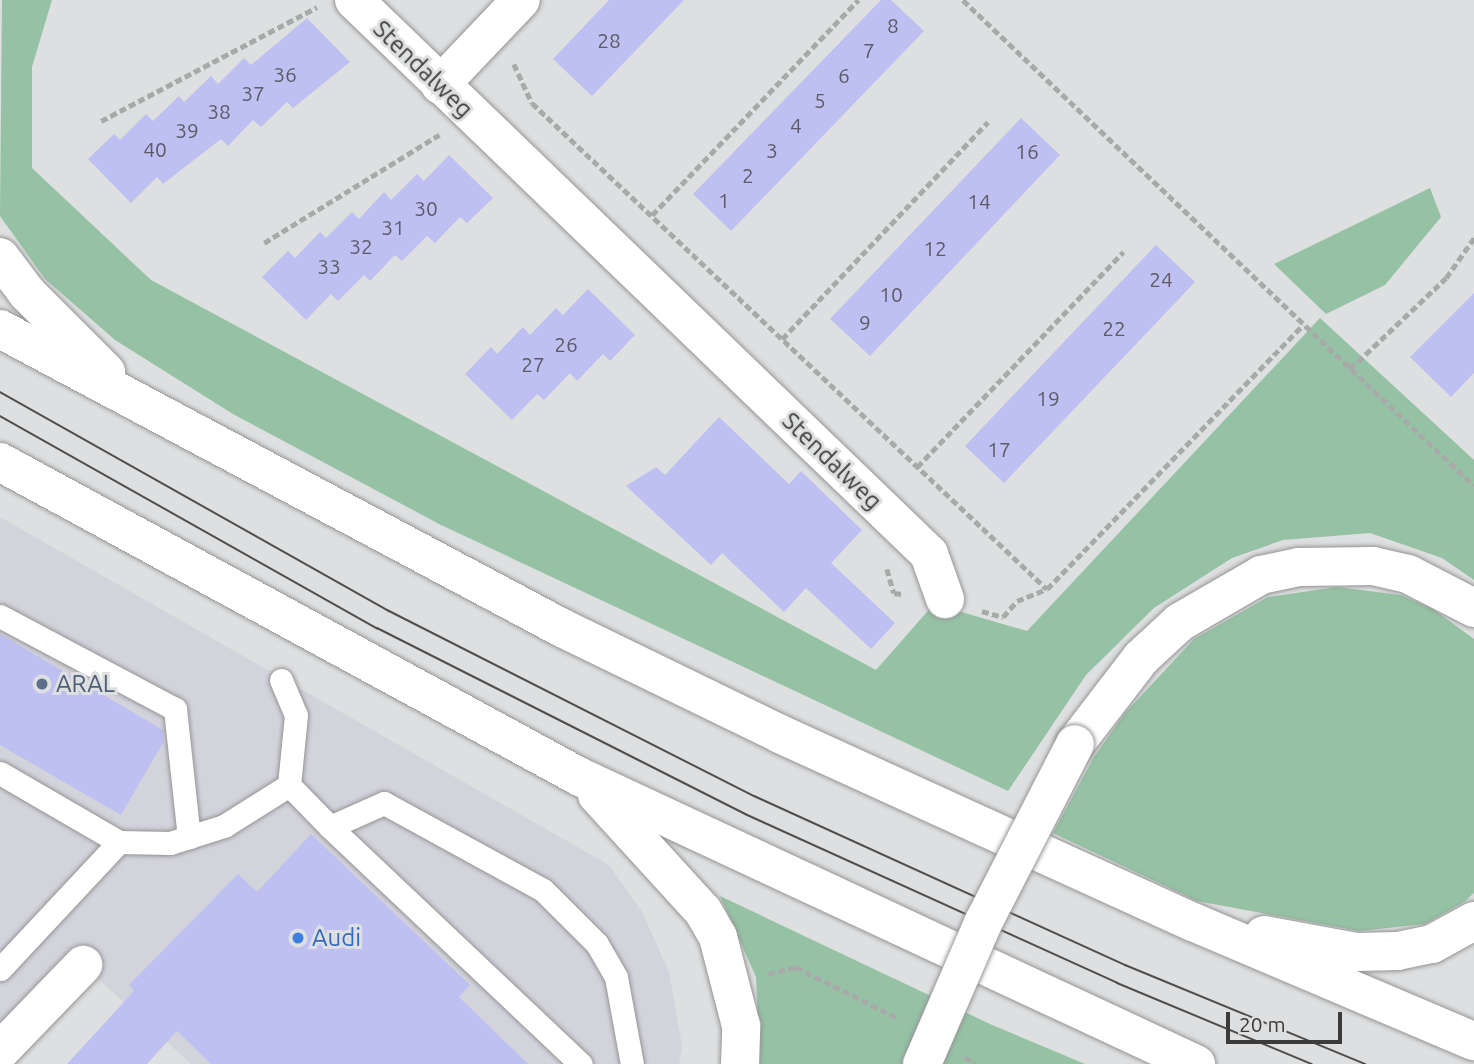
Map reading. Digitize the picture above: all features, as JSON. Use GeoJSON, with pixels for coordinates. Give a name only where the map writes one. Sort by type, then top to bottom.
{"type":"FeatureCollection","features":[{"type":"Feature","properties":{"kind":"main road"},"geometry":{"type":"LineString","coordinates":[[440,85],[521,0]]}},
{"type":"Feature","properties":{"kind":"main road","name":"Stendalweg"},"geometry":{"type":"LineString","coordinates":[[339,2],[440,85],[929,554],[945,599]]}},
{"type":"Feature","properties":{"kind":"main road"},"geometry":{"type":"LineString","coordinates":[[0,257],[85,355],[177,427]]}},
{"type":"Feature","properties":{"kind":"main road"},"geometry":{"type":"LineString","coordinates":[[0,329],[177,427],[587,640],[1193,922],[1474,1041]]}},
{"type":"Feature","properties":{"kind":"main road"},"geometry":{"type":"LineString","coordinates":[[0,462],[578,776],[1135,1039],[1196,1064]]}},
{"type":"Feature","properties":{"kind":"main road"},"geometry":{"type":"LineString","coordinates":[[922,1064],[983,923],[1075,744],[1141,659],[1180,622],[1261,575],[1298,567],[1373,566],[1408,574],[1474,608]]}},
{"type":"Feature","properties":{"kind":"main road"},"geometry":{"type":"LineString","coordinates":[[578,776],[704,911],[718,937],[741,1026],[740,1064]]}},
{"type":"Feature","properties":{"kind":"main road"},"geometry":{"type":"LineString","coordinates":[[1193,922],[1357,952],[1432,944],[1474,921]]}},
{"type":"Feature","properties":{"kind":"main road"},"geometry":{"type":"LineString","coordinates":[[0,1051],[83,965]]}},
{"type":"Feature","properties":{"kind":"lane"},"geometry":{"type":"LineString","coordinates":[[0,616],[175,709],[189,837]]}},
{"type":"Feature","properties":{"kind":"lane"},"geometry":{"type":"LineString","coordinates":[[281,680],[296,715],[289,785]]}},
{"type":"Feature","properties":{"kind":"lane"},"geometry":{"type":"LineString","coordinates":[[0,773],[119,842],[170,843],[224,826],[289,785]]}},
{"type":"Feature","properties":{"kind":"lane"},"geometry":{"type":"LineString","coordinates":[[289,785],[581,1064]]}},
{"type":"Feature","properties":{"kind":"lane"},"geometry":{"type":"LineString","coordinates":[[330,827],[384,803],[543,890],[597,944],[616,977],[632,1064]]}},
{"type":"Feature","properties":{"kind":"lane"},"geometry":{"type":"LineString","coordinates":[[0,969],[119,842]]}},
{"type":"Feature","properties":{"kind":"path"},"geometry":{"type":"LineString","coordinates":[[652,215],[858,0]]}},
{"type":"Feature","properties":{"kind":"path"},"geometry":{"type":"LineString","coordinates":[[963,0],[1474,486]]}},
{"type":"Feature","properties":{"kind":"path"},"geometry":{"type":"LineString","coordinates":[[101,121],[339,2]]}},
{"type":"Feature","properties":{"kind":"path"},"geometry":{"type":"LineString","coordinates":[[512,58],[532,103],[1047,589]]}},
{"type":"Feature","properties":{"kind":"path"},"geometry":{"type":"LineString","coordinates":[[782,339],[988,122]]}},
{"type":"Feature","properties":{"kind":"path"},"geometry":{"type":"LineString","coordinates":[[264,243],[453,127]]}},
{"type":"Feature","properties":{"kind":"path"},"geometry":{"type":"LineString","coordinates":[[1350,369],[1446,278],[1474,239]]}},
{"type":"Feature","properties":{"kind":"path"},"geometry":{"type":"LineString","coordinates":[[917,467],[1123,252]]}},
{"type":"Feature","properties":{"kind":"path"},"geometry":{"type":"LineString","coordinates":[[945,599],[1003,617],[1017,601],[1047,589],[1303,325]]}},
{"type":"Feature","properties":{"kind":"path"},"geometry":{"type":"LineString","coordinates":[[756,977],[796,967],[912,1024]]}},
{"type":"Feature","properties":{"kind":"shaded area"},"geometry":{"type":"Polygon","coordinates":[[[0,517],[609,865],[642,912],[669,972],[682,1046],[679,1064],[191,1064],[83,965],[0,1051],[0,517]]]}},
{"type":"Feature","properties":{"kind":"green space"},"geometry":{"type":"Polygon","coordinates":[[[2,0],[52,0],[32,67],[32,168],[151,280],[876,670],[934,604],[1027,631],[1320,318],[1474,460],[1474,580],[1442,558],[1370,533],[1283,540],[1232,558],[1154,608],[1086,675],[1008,791],[441,525],[233,414],[115,340],[45,279],[0,216],[2,0]]]}},
{"type":"Feature","properties":{"kind":"green space"},"geometry":{"type":"Polygon","coordinates":[[[1430,188],[1441,217],[1385,285],[1326,314],[1274,264],[1430,188]]]}},
{"type":"Feature","properties":{"kind":"green space"},"geometry":{"type":"Polygon","coordinates":[[[1337,587],[1401,595],[1433,609],[1474,639],[1474,893],[1464,902],[1425,924],[1359,931],[1197,901],[1053,833],[1094,757],[1125,713],[1194,639],[1268,597],[1337,587]]]}},
{"type":"Feature","properties":{"kind":"green space"},"geometry":{"type":"Polygon","coordinates":[[[720,896],[990,1024],[1085,1064],[760,1064],[756,977],[720,896]]]}},
{"type":"Feature","properties":{"kind":"building"},"geometry":{"type":"Polygon","coordinates":[[[609,0],[684,0],[592,96],[553,59],[609,0]]]}},
{"type":"Feature","properties":{"kind":"building"},"geometry":{"type":"Polygon","coordinates":[[[881,0],[891,0],[924,31],[731,231],[693,194],[881,0]]]}},
{"type":"Feature","properties":{"kind":"building"},"geometry":{"type":"Polygon","coordinates":[[[307,18],[350,62],[293,108],[287,102],[261,127],[253,120],[228,146],[221,139],[163,184],[157,177],[131,203],[88,159],[114,134],[120,140],[146,114],[153,121],[179,96],[184,102],[211,76],[218,84],[244,58],[251,65],[307,18]]]}},
{"type":"Feature","properties":{"kind":"building"},"geometry":{"type":"Polygon","coordinates":[[[1021,118],[1060,155],[870,356],[830,319],[1021,118]]]}},
{"type":"Feature","properties":{"kind":"building"},"geometry":{"type":"Polygon","coordinates":[[[449,155],[493,198],[467,223],[460,217],[435,243],[427,236],[402,261],[395,255],[370,281],[364,275],[338,301],[331,294],[306,320],[262,277],[288,251],[295,258],[320,232],[326,238],[352,212],[359,219],[384,192],[391,200],[417,174],[424,181],[449,155]]]}},
{"type":"Feature","properties":{"kind":"building"},"geometry":{"type":"Polygon","coordinates":[[[1156,245],[1195,282],[1004,483],[965,446],[1156,245]]]}},
{"type":"Feature","properties":{"kind":"building"},"geometry":{"type":"Polygon","coordinates":[[[588,289],[635,335],[610,361],[603,354],[577,381],[570,373],[544,400],[537,394],[512,420],[465,374],[491,347],[497,354],[523,327],[530,335],[556,308],[563,315],[588,289]]]}},
{"type":"Feature","properties":{"kind":"building"},"geometry":{"type":"Polygon","coordinates":[[[1474,293],[1474,373],[1451,397],[1410,357],[1474,293]]]}},
{"type":"Feature","properties":{"kind":"building"},"geometry":{"type":"Polygon","coordinates":[[[719,417],[789,484],[801,471],[862,530],[831,563],[895,623],[871,649],[806,588],[784,612],[722,553],[711,565],[626,486],[656,467],[665,475],[719,417]]]}},
{"type":"Feature","properties":{"kind":"building","name":"ARAL"},"geometry":{"type":"Polygon","coordinates":[[[0,634],[163,730],[164,741],[121,815],[0,745],[0,634]]]}},
{"type":"Feature","properties":{"kind":"building","name":"Audi"},"geometry":{"type":"Polygon","coordinates":[[[311,834],[470,985],[459,997],[528,1064],[211,1064],[177,1031],[147,1064],[67,1064],[134,991],[129,985],[238,874],[257,892],[311,834]]]}},
{"type":"Feature","properties":{"kind":"tram line"},"geometry":{"type":"LineString","coordinates":[[0,392],[387,610],[754,796],[1125,965],[1365,1064]]}},
{"type":"Feature","properties":{"kind":"tram line"},"geometry":{"type":"LineString","coordinates":[[0,416],[377,628],[745,814],[1117,983],[1312,1064]]}},
{"type":"Feature","properties":{"kind":"place","name":"ARAL"},"geometry":{"type":"Point","coordinates":[42,684]}},
{"type":"Feature","properties":{"kind":"place","name":"Audi"},"geometry":{"type":"Point","coordinates":[298,938]}}]}
